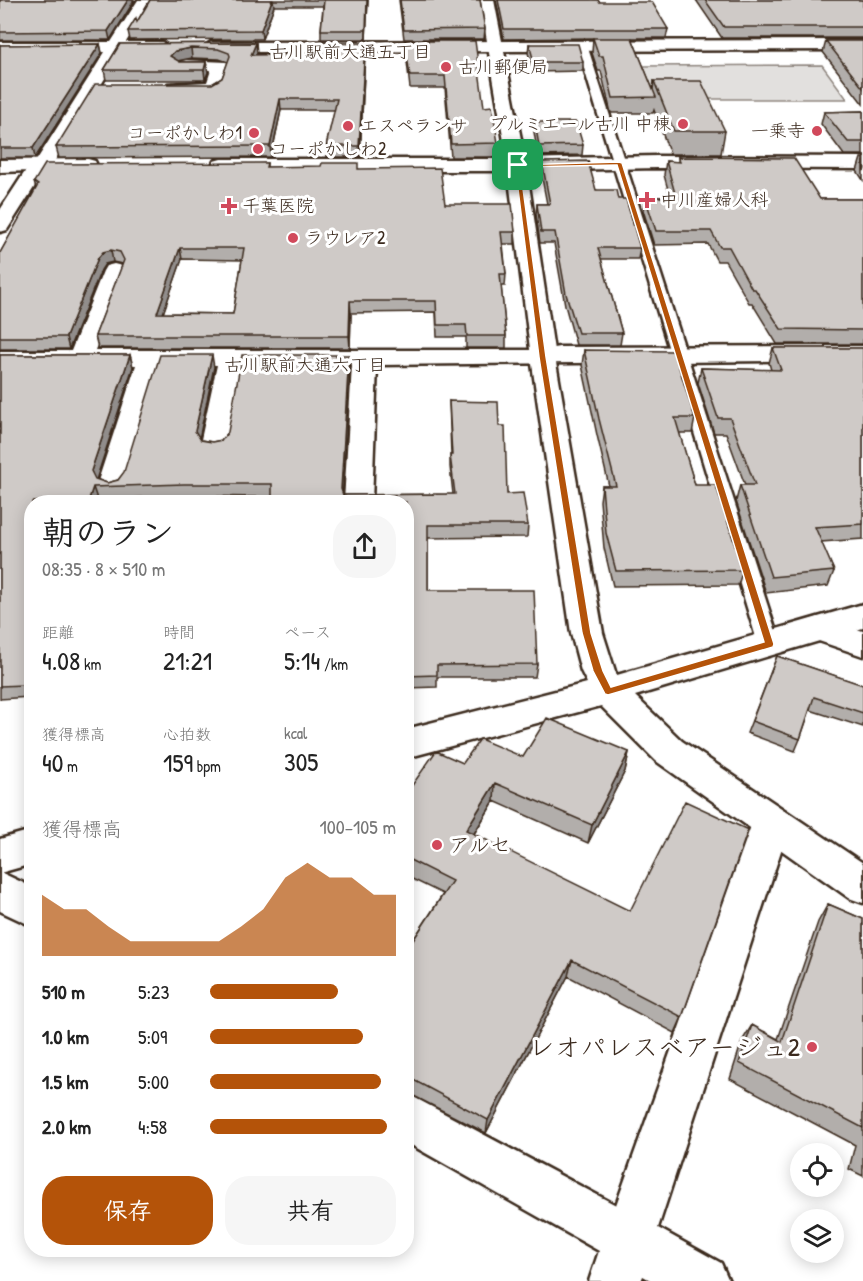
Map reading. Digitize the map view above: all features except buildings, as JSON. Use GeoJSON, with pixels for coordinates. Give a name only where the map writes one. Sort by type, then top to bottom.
{"type":"FeatureCollection","features":[{"type":"Feature","properties":{"kind":"street"},"geometry":{"type":"LineString","coordinates":[[2,217],[35,171],[43,165],[145,0]]}},
{"type":"Feature","properties":{"kind":"street"},"geometry":{"type":"LineString","coordinates":[[487,0],[518,165],[543,357],[587,633],[598,671],[608,691],[669,751],[863,885]]}},
{"type":"Feature","properties":{"kind":"street"},"geometry":{"type":"LineString","coordinates":[[199,46],[863,45]]}},
{"type":"Feature","properties":{"kind":"street"},"geometry":{"type":"LineString","coordinates":[[0,47],[175,47]]}},
{"type":"Feature","properties":{"kind":"street"},"geometry":{"type":"LineString","coordinates":[[105,65],[128,65]]}},
{"type":"Feature","properties":{"kind":"street"},"geometry":{"type":"LineString","coordinates":[[157,87],[213,87],[221,65],[163,65]]}},
{"type":"Feature","properties":{"kind":"street"},"geometry":{"type":"LineString","coordinates":[[91,87],[113,87]]}},
{"type":"Feature","properties":{"kind":"street"},"geometry":{"type":"LineString","coordinates":[[197,165],[863,164]]}},
{"type":"Feature","properties":{"kind":"street"},"geometry":{"type":"LineString","coordinates":[[0,166],[102,165]]}},
{"type":"Feature","properties":{"kind":"street"},"geometry":{"type":"LineString","coordinates":[[80,358],[114,271]]}},
{"type":"Feature","properties":{"kind":"street"},"geometry":{"type":"LineString","coordinates":[[0,358],[543,357],[559,354],[863,353]]}},
{"type":"Feature","properties":{"kind":"street"},"geometry":{"type":"LineString","coordinates":[[214,444],[231,357]]}},
{"type":"Feature","properties":{"kind":"street"},"geometry":{"type":"LineString","coordinates":[[358,495],[364,357]]}},
{"type":"Feature","properties":{"kind":"street"},"geometry":{"type":"LineString","coordinates":[[111,484],[152,358]]}},
{"type":"Feature","properties":{"kind":"street"},"geometry":{"type":"LineString","coordinates":[[414,742],[608,691],[863,616]]}},
{"type":"Feature","properties":{"kind":"street"},"geometry":{"type":"LineString","coordinates":[[819,629],[863,644]]}},
{"type":"Feature","properties":{"kind":"street"},"geometry":{"type":"LineString","coordinates":[[622,1261],[771,823]]}},
{"type":"Feature","properties":{"kind":"street"},"geometry":{"type":"LineString","coordinates":[[0,856],[24,850]]}},
{"type":"Feature","properties":{"kind":"street"},"geometry":{"type":"LineString","coordinates":[[0,890],[24,904]]}},
{"type":"Feature","properties":{"kind":"street"},"geometry":{"type":"LineString","coordinates":[[414,1121],[622,1261],[703,1281]]}},
{"type":"Feature","properties":{"kind":"lane"},"geometry":{"type":"LineString","coordinates":[[582,45],[769,644]]}},
{"type":"Feature","properties":{"kind":"shaded area"},"geometry":{"type":"Polygon","coordinates":[[[822,65],[847,99],[653,99],[639,66],[822,65]]]}},
{"type":"Feature","properties":{"kind":"place","name":"古川郵便局"},"geometry":{"type":"Point","coordinates":[446,67]}},
{"type":"Feature","properties":{"kind":"place","name":"プルミエール古川 中棟"},"geometry":{"type":"Point","coordinates":[683,124]}},
{"type":"Feature","properties":{"kind":"place","name":"エスペランサ"},"geometry":{"type":"Point","coordinates":[348,126]}},
{"type":"Feature","properties":{"kind":"place","name":"一乗寺"},"geometry":{"type":"Point","coordinates":[817,131]}},
{"type":"Feature","properties":{"kind":"place","name":"コーポかしわ1"},"geometry":{"type":"Point","coordinates":[254,133]}},
{"type":"Feature","properties":{"kind":"place","name":"コーポかしわ2"},"geometry":{"type":"Point","coordinates":[258,149]}},
{"type":"Feature","properties":{"kind":"place","name":"中川産婦人科"},"geometry":{"type":"Point","coordinates":[647,200]}},
{"type":"Feature","properties":{"kind":"place","name":"千葉医院"},"geometry":{"type":"Point","coordinates":[229,206]}},
{"type":"Feature","properties":{"kind":"place","name":"ラウレア2"},"geometry":{"type":"Point","coordinates":[293,238]}},
{"type":"Feature","properties":{"kind":"place","name":"アルセ"},"geometry":{"type":"Point","coordinates":[437,845]}},
{"type":"Feature","properties":{"kind":"place","name":"レオパレスベアージュ2"},"geometry":{"type":"Point","coordinates":[812,1047]}},
{"type":"Feature","properties":{"kind":"district","name":"古川駅前大通五丁目"},"geometry":{"type":"Point","coordinates":[350,52]}},
{"type":"Feature","properties":{"kind":"district","name":"古川駅前大通六丁目"},"geometry":{"type":"Point","coordinates":[305,365]}},
{"type":"Feature","properties":{"kind":"route"},"geometry":{"type":"LineString","coordinates":[[619,163],[769,644],[608,691],[598,671],[587,633],[543,357],[518,165],[619,163]]}}]}
